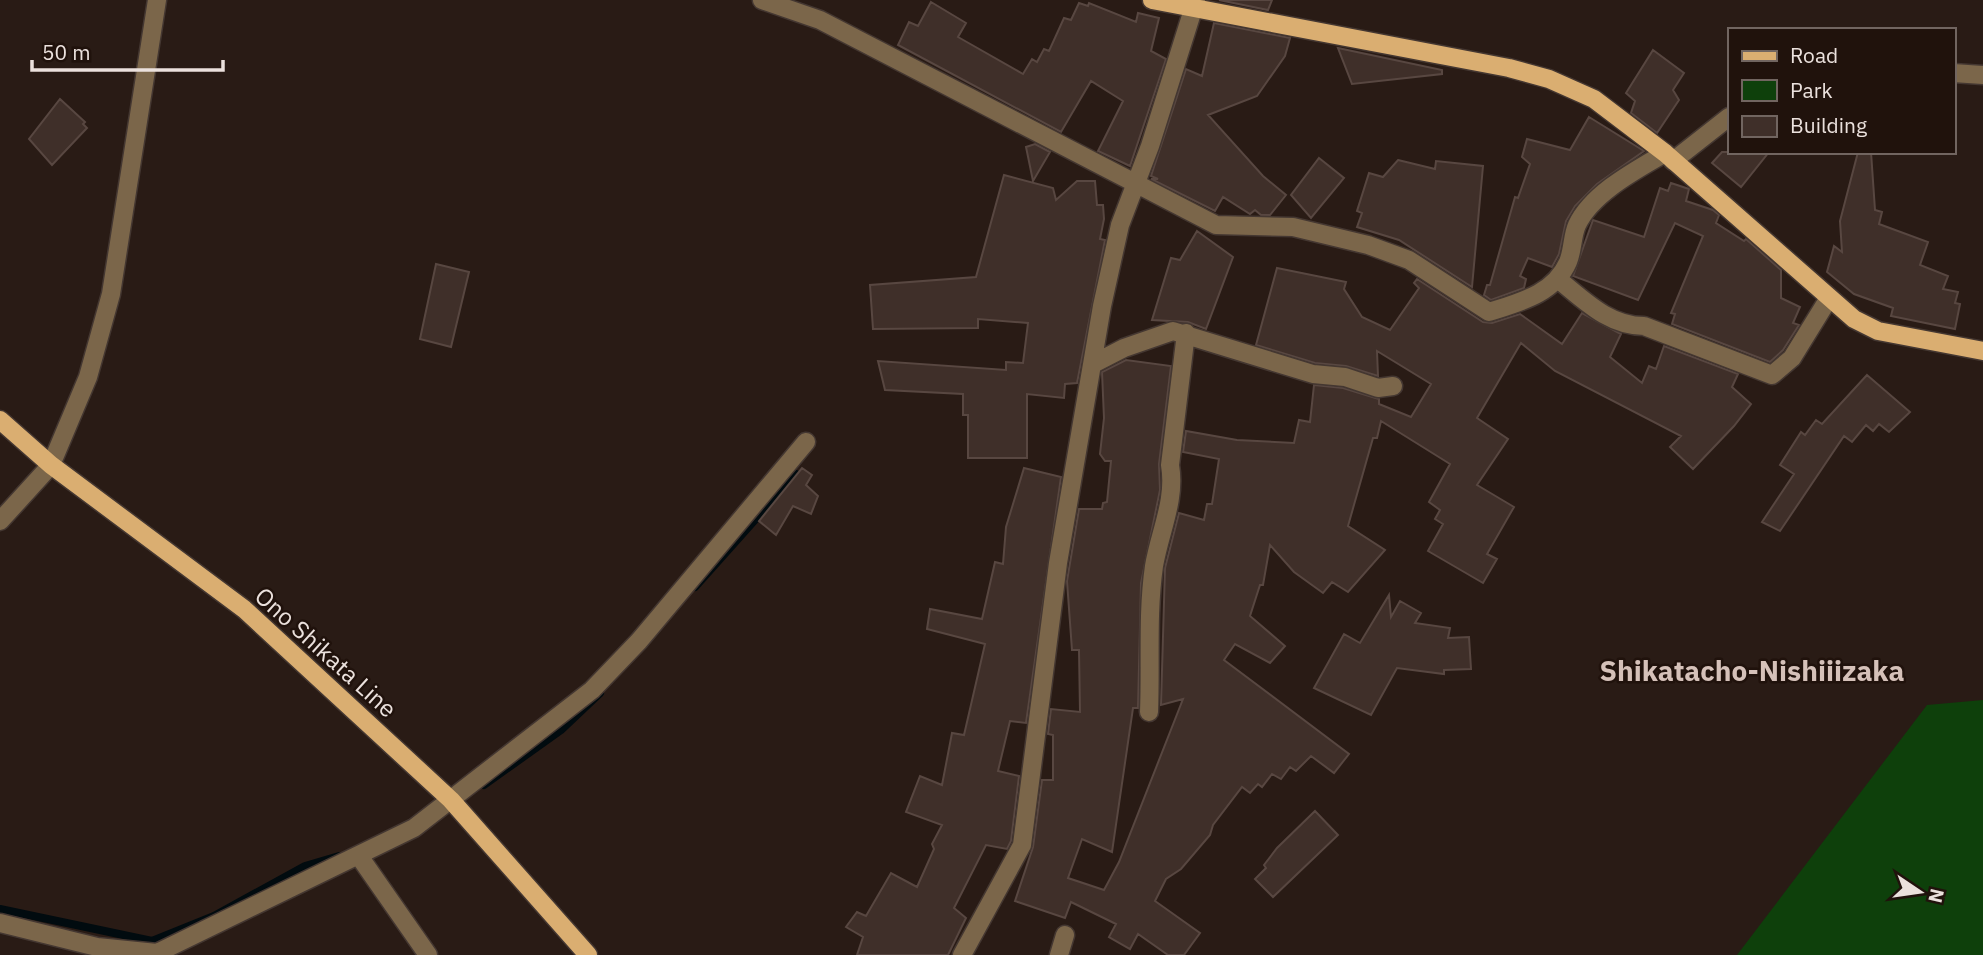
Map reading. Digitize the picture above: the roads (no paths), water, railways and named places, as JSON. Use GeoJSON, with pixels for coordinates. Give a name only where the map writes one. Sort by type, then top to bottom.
{"type":"FeatureCollection","features":[{"type":"Feature","properties":{"kind":"main road"},"geometry":{"type":"LineString","coordinates":[[1152,0],[1194,4],[1549,79],[1594,99],[1669,157],[1854,319],[1878,331],[1983,351]]}},
{"type":"Feature","properties":{"kind":"main road","name":"Ono Shikata Line"},"geometry":{"type":"LineString","coordinates":[[0,420],[51,466],[244,609],[451,800],[588,955]]}},
{"type":"Feature","properties":{"kind":"street"},"geometry":{"type":"LineString","coordinates":[[0,521],[51,466],[88,377],[110,295],[157,0]]}},
{"type":"Feature","properties":{"kind":"street"},"geometry":{"type":"LineString","coordinates":[[762,0],[820,20],[1216,225],[1293,227],[1367,245],[1409,260],[1489,312],[1517,303],[1559,280],[1569,260],[1578,224],[1594,202],[1728,118]]}},
{"type":"Feature","properties":{"kind":"street"},"geometry":{"type":"LineString","coordinates":[[962,955],[1022,845],[1058,563],[1120,225],[1138,183],[1194,4]]}},
{"type":"Feature","properties":{"kind":"street"},"geometry":{"type":"LineString","coordinates":[[1955,73],[1983,75]]}},
{"type":"Feature","properties":{"kind":"street"},"geometry":{"type":"LineString","coordinates":[[1559,280],[1603,315],[1628,326],[1644,326],[1772,375],[1792,358],[1829,298]]}},
{"type":"Feature","properties":{"kind":"street"},"geometry":{"type":"LineString","coordinates":[[1093,364],[1124,348],[1168,332],[1186,333],[1313,374],[1345,377],[1378,388],[1394,386]]}},
{"type":"Feature","properties":{"kind":"street"},"geometry":{"type":"LineString","coordinates":[[1149,712],[1150,602],[1154,564],[1174,482],[1170,465],[1187,350],[1186,333]]}},
{"type":"Feature","properties":{"kind":"street"},"geometry":{"type":"LineString","coordinates":[[0,923],[97,947],[157,953],[414,828],[592,690],[639,641],[806,442]]}},
{"type":"Feature","properties":{"kind":"street"},"geometry":{"type":"LineString","coordinates":[[359,856],[428,955]]}},
{"type":"Feature","properties":{"kind":"street"},"geometry":{"type":"LineString","coordinates":[[1059,955],[1065,935]]}},
{"type":"Feature","properties":{"kind":"waterway"},"geometry":{"type":"LineString","coordinates":[[695,587],[796,474]]}},
{"type":"Feature","properties":{"kind":"waterway"},"geometry":{"type":"LineString","coordinates":[[484,785],[561,730],[600,693]]}},
{"type":"Feature","properties":{"kind":"waterway"},"geometry":{"type":"LineString","coordinates":[[0,909],[152,941],[214,916],[305,866],[339,856]]}},
{"type":"Feature","properties":{"kind":"district","name":"Shikatacho-Nishiiizaka"},"geometry":{"type":"Point","coordinates":[1752,670]}}]}
